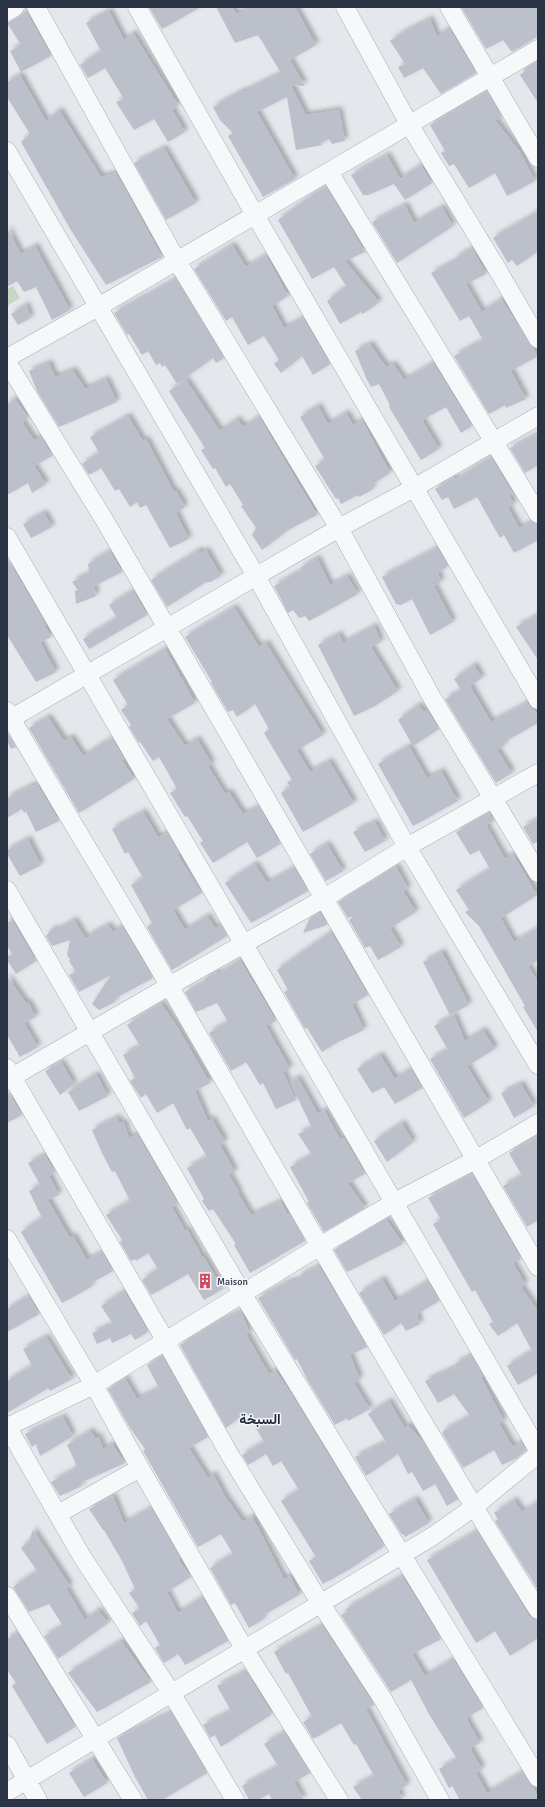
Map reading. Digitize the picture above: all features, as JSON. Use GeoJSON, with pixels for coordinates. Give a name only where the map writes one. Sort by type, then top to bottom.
{"type":"FeatureCollection","features":[{"type":"Feature","properties":{"kind":"street"},"geometry":{"type":"LineString","coordinates":[[7,12],[15,7]]}},
{"type":"Feature","properties":{"kind":"street"},"geometry":{"type":"LineString","coordinates":[[36,7],[177,261],[339,528],[432,696],[538,873]]}},
{"type":"Feature","properties":{"kind":"street"},"geometry":{"type":"LineString","coordinates":[[137,7],[255,215],[538,700]]}},
{"type":"Feature","properties":{"kind":"street"},"geometry":{"type":"LineString","coordinates":[[345,7],[409,124],[538,339]]}},
{"type":"Feature","properties":{"kind":"street"},"geometry":{"type":"LineString","coordinates":[[449,7],[490,79],[538,158]]}},
{"type":"Feature","properties":{"kind":"street"},"geometry":{"type":"LineString","coordinates":[[7,358],[98,307],[409,124],[490,79],[538,49]]}},
{"type":"Feature","properties":{"kind":"street"},"geometry":{"type":"LineString","coordinates":[[7,152],[256,576],[407,847],[538,1065]]}},
{"type":"Feature","properties":{"kind":"street"},"geometry":{"type":"LineString","coordinates":[[329,172],[538,514]]}},
{"type":"Feature","properties":{"kind":"street"},"geometry":{"type":"LineString","coordinates":[[7,362],[105,521],[323,899],[538,1267]]}},
{"type":"Feature","properties":{"kind":"street"},"geometry":{"type":"LineString","coordinates":[[538,416],[414,488],[339,528],[166,628],[88,676],[8,717],[169,986],[391,1369],[538,1610]]}},
{"type":"Feature","properties":{"kind":"street"},"geometry":{"type":"LineString","coordinates":[[7,537],[538,1450]]}},
{"type":"Feature","properties":{"kind":"street"},"geometry":{"type":"LineString","coordinates":[[440,1800],[384,1701],[321,1604],[231,1457],[165,1340],[9,1075],[90,1032],[323,899],[407,847],[538,773]]}},
{"type":"Feature","properties":{"kind":"street"},"geometry":{"type":"LineString","coordinates":[[7,890],[242,1293],[538,1778]]}},
{"type":"Feature","properties":{"kind":"street"},"geometry":{"type":"LineString","coordinates":[[235,1800],[172,1694],[81,1555],[7,1426],[94,1385],[320,1246],[395,1202],[475,1160],[538,1123]]}},
{"type":"Feature","properties":{"kind":"street"},"geometry":{"type":"LineString","coordinates":[[7,1239],[94,1385],[245,1650],[339,1800]]}},
{"type":"Feature","properties":{"kind":"street"},"geometry":{"type":"LineString","coordinates":[[7,1792],[433,1536],[474,1507],[538,1454]]}},
{"type":"Feature","properties":{"kind":"street"},"geometry":{"type":"LineString","coordinates":[[58,1514],[140,1468]]}},
{"type":"Feature","properties":{"kind":"street"},"geometry":{"type":"LineString","coordinates":[[7,1596],[133,1800]]}},
{"type":"Feature","properties":{"kind":"street"},"geometry":{"type":"LineString","coordinates":[[7,1745],[38,1800]]}},
{"type":"Feature","properties":{"kind":"green space"},"geometry":{"type":"Polygon","coordinates":[[[13,286],[20,298],[7,306],[7,289],[13,286]]]}},
{"type":"Feature","properties":{"kind":"building"},"geometry":{"type":"Polygon","coordinates":[[[149,7],[201,7],[162,29],[149,7]]]}},
{"type":"Feature","properties":{"kind":"building"},"geometry":{"type":"Polygon","coordinates":[[[216,7],[232,7],[236,14],[256,7],[295,7],[316,45],[290,60],[305,86],[291,85],[306,115],[339,110],[345,141],[332,144],[329,139],[321,143],[322,145],[296,150],[287,97],[257,112],[295,179],[263,197],[228,136],[233,133],[220,120],[213,107],[242,91],[243,92],[281,73],[258,35],[235,43],[216,7]]]}},
{"type":"Feature","properties":{"kind":"building"},"geometry":{"type":"Polygon","coordinates":[[[461,7],[538,7],[538,36],[512,52],[503,40],[486,49],[461,7]]]}},
{"type":"Feature","properties":{"kind":"building"},"geometry":{"type":"Polygon","coordinates":[[[26,11],[51,56],[21,72],[10,51],[21,45],[7,23],[21,16],[26,11]]]}},
{"type":"Feature","properties":{"kind":"building"},"geometry":{"type":"Polygon","coordinates":[[[109,11],[124,40],[133,33],[178,105],[172,110],[185,132],[168,142],[154,119],[134,130],[116,102],[124,99],[105,68],[88,78],[80,65],[101,51],[86,23],[109,11]]]}},
{"type":"Feature","properties":{"kind":"building"},"geometry":{"type":"Polygon","coordinates":[[[430,19],[437,37],[449,28],[476,73],[441,94],[423,68],[404,78],[398,67],[405,64],[390,41],[430,19]]]}},
{"type":"Feature","properties":{"kind":"building"},"geometry":{"type":"Polygon","coordinates":[[[538,61],[538,103],[520,75],[525,71],[524,69],[538,61]]]}},
{"type":"Feature","properties":{"kind":"building"},"geometry":{"type":"Polygon","coordinates":[[[20,75],[46,121],[59,110],[101,177],[116,173],[162,257],[106,285],[69,227],[21,142],[30,134],[7,97],[7,82],[20,75]]]}},
{"type":"Feature","properties":{"kind":"building"},"geometry":{"type":"Polygon","coordinates":[[[487,91],[502,117],[495,120],[520,152],[535,181],[507,196],[495,173],[469,188],[454,164],[449,166],[441,153],[445,151],[430,125],[487,91]]]}},
{"type":"Feature","properties":{"kind":"building"},"geometry":{"type":"Polygon","coordinates":[[[164,148],[196,203],[166,220],[134,163],[164,148]]]}},
{"type":"Feature","properties":{"kind":"building"},"geometry":{"type":"Polygon","coordinates":[[[387,155],[400,179],[421,165],[432,183],[405,200],[394,184],[368,195],[363,195],[351,175],[387,155]]]}},
{"type":"Feature","properties":{"kind":"building"},"geometry":{"type":"Polygon","coordinates":[[[326,187],[365,252],[345,261],[379,302],[363,314],[361,312],[340,324],[327,301],[346,286],[334,267],[312,279],[278,220],[326,187]]]}},
{"type":"Feature","properties":{"kind":"building"},"geometry":{"type":"Polygon","coordinates":[[[405,205],[414,223],[442,207],[453,226],[397,263],[372,222],[405,205]]]}},
{"type":"Feature","properties":{"kind":"building"},"geometry":{"type":"Polygon","coordinates":[[[538,212],[538,251],[517,266],[512,260],[508,263],[493,238],[538,212]]]}},
{"type":"Feature","properties":{"kind":"building"},"geometry":{"type":"Polygon","coordinates":[[[7,228],[21,254],[35,246],[70,310],[52,320],[36,287],[24,292],[17,281],[7,287],[7,228]]]}},
{"type":"Feature","properties":{"kind":"building"},"geometry":{"type":"Polygon","coordinates":[[[232,245],[246,267],[266,255],[288,296],[272,306],[284,328],[303,318],[330,364],[313,375],[302,356],[281,373],[274,364],[279,360],[264,336],[248,345],[232,317],[226,321],[194,269],[232,245]]]}},
{"type":"Feature","properties":{"kind":"building"},"geometry":{"type":"Polygon","coordinates":[[[472,248],[486,274],[466,284],[482,312],[501,299],[538,356],[511,371],[526,399],[506,408],[505,405],[489,414],[454,356],[483,340],[469,316],[460,321],[431,273],[455,261],[454,259],[472,248]]]}},
{"type":"Feature","properties":{"kind":"building"},"geometry":{"type":"Polygon","coordinates":[[[176,279],[224,358],[216,363],[213,358],[177,384],[165,365],[162,367],[160,363],[156,365],[148,351],[142,355],[129,334],[127,335],[114,313],[176,279]]]}},
{"type":"Feature","properties":{"kind":"building"},"geometry":{"type":"Polygon","coordinates":[[[26,305],[31,318],[18,325],[11,314],[26,305]]]}},
{"type":"Feature","properties":{"kind":"building"},"geometry":{"type":"Polygon","coordinates":[[[370,344],[386,367],[393,364],[404,380],[433,363],[472,426],[461,433],[446,407],[422,420],[439,449],[421,460],[389,407],[390,405],[379,384],[371,387],[367,380],[355,351],[370,344]]]}},
{"type":"Feature","properties":{"kind":"building"},"geometry":{"type":"Polygon","coordinates":[[[49,363],[55,377],[73,370],[85,389],[106,379],[117,402],[59,427],[37,391],[29,371],[49,363]]]}},
{"type":"Feature","properties":{"kind":"building"},"geometry":{"type":"Polygon","coordinates":[[[186,380],[220,431],[237,419],[243,427],[259,417],[317,515],[288,530],[262,550],[252,535],[256,528],[241,506],[243,505],[230,484],[226,487],[215,468],[213,469],[201,450],[205,448],[169,391],[186,380]]]}},
{"type":"Feature","properties":{"kind":"building"},"geometry":{"type":"Polygon","coordinates":[[[15,399],[28,418],[22,422],[34,440],[41,437],[52,456],[34,466],[46,484],[32,493],[28,483],[7,495],[7,404],[15,399]]]}},
{"type":"Feature","properties":{"kind":"building"},"geometry":{"type":"Polygon","coordinates":[[[318,406],[328,424],[346,413],[353,425],[362,420],[390,473],[371,485],[373,489],[359,497],[358,495],[341,504],[338,498],[336,499],[315,466],[325,460],[300,417],[318,406]]]}},
{"type":"Feature","properties":{"kind":"building"},"geometry":{"type":"Polygon","coordinates":[[[128,416],[143,441],[146,439],[174,492],[176,491],[185,507],[176,513],[189,539],[170,548],[146,505],[140,508],[137,502],[130,507],[119,489],[115,491],[101,468],[89,475],[82,464],[99,453],[90,437],[128,416]]]}},
{"type":"Feature","properties":{"kind":"building"},"geometry":{"type":"Polygon","coordinates":[[[538,434],[538,465],[525,473],[510,448],[538,434]]]}},
{"type":"Feature","properties":{"kind":"building"},"geometry":{"type":"Polygon","coordinates":[[[491,457],[513,494],[509,496],[514,504],[508,508],[519,528],[531,522],[536,524],[538,528],[538,540],[514,553],[504,535],[500,538],[477,497],[454,509],[448,497],[442,500],[435,489],[454,477],[455,480],[491,457]]]}},
{"type":"Feature","properties":{"kind":"building"},"geometry":{"type":"Polygon","coordinates":[[[44,513],[52,527],[31,538],[23,524],[44,513]]]}},
{"type":"Feature","properties":{"kind":"building"},"geometry":{"type":"Polygon","coordinates":[[[437,548],[448,566],[438,573],[441,582],[434,586],[453,622],[430,635],[412,599],[401,605],[396,604],[382,577],[437,548]]]}},
{"type":"Feature","properties":{"kind":"building"},"geometry":{"type":"Polygon","coordinates":[[[199,550],[201,553],[206,550],[221,576],[210,582],[206,582],[167,607],[151,580],[199,550]]]}},
{"type":"Feature","properties":{"kind":"building"},"geometry":{"type":"Polygon","coordinates":[[[110,551],[122,572],[94,586],[96,596],[76,604],[75,591],[78,590],[72,582],[89,573],[88,564],[110,551]]]}},
{"type":"Feature","properties":{"kind":"building"},"geometry":{"type":"Polygon","coordinates":[[[7,558],[46,625],[45,626],[51,637],[40,642],[56,672],[36,682],[7,635],[7,558]]]}},
{"type":"Feature","properties":{"kind":"building"},"geometry":{"type":"Polygon","coordinates":[[[317,558],[330,585],[347,576],[358,594],[309,621],[305,616],[299,618],[293,610],[288,613],[274,586],[302,570],[300,568],[317,558]]]}},
{"type":"Feature","properties":{"kind":"building"},"geometry":{"type":"Polygon","coordinates":[[[133,591],[147,615],[89,649],[83,639],[117,618],[109,605],[133,591]]]}},
{"type":"Feature","properties":{"kind":"building"},"geometry":{"type":"Polygon","coordinates":[[[234,607],[259,647],[266,643],[323,735],[297,750],[310,772],[329,761],[354,803],[303,832],[281,793],[290,787],[287,782],[292,780],[264,733],[269,729],[255,704],[237,717],[233,710],[228,712],[185,637],[234,607]]]}},
{"type":"Feature","properties":{"kind":"building"},"geometry":{"type":"Polygon","coordinates":[[[538,615],[538,660],[516,627],[538,615]]]}},
{"type":"Feature","properties":{"kind":"building"},"geometry":{"type":"Polygon","coordinates":[[[374,626],[381,642],[371,647],[398,691],[375,706],[354,716],[318,645],[339,634],[343,643],[374,626]]]}},
{"type":"Feature","properties":{"kind":"building"},"geometry":{"type":"Polygon","coordinates":[[[165,649],[195,703],[167,719],[185,746],[197,739],[212,764],[208,766],[225,794],[229,792],[243,814],[259,807],[280,844],[257,858],[247,842],[213,863],[200,843],[203,841],[187,816],[185,817],[170,793],[177,789],[159,757],[153,761],[140,742],[139,743],[129,727],[131,725],[121,710],[128,705],[113,680],[165,649]]]}},
{"type":"Feature","properties":{"kind":"building"},"geometry":{"type":"Polygon","coordinates":[[[474,665],[482,678],[470,686],[491,722],[527,703],[538,714],[538,723],[504,742],[505,745],[497,750],[512,773],[496,783],[445,699],[461,690],[454,679],[474,665]]]}},
{"type":"Feature","properties":{"kind":"building"},"geometry":{"type":"Polygon","coordinates":[[[418,705],[424,712],[427,710],[439,729],[413,746],[398,720],[418,705]]]}},
{"type":"Feature","properties":{"kind":"building"},"geometry":{"type":"Polygon","coordinates":[[[48,717],[64,741],[71,737],[83,756],[112,738],[124,759],[122,760],[134,779],[79,813],[29,728],[48,717]]]}},
{"type":"Feature","properties":{"kind":"building"},"geometry":{"type":"Polygon","coordinates":[[[7,732],[16,747],[11,749],[7,741],[7,732]]]}},
{"type":"Feature","properties":{"kind":"building"},"geometry":{"type":"Polygon","coordinates":[[[409,746],[427,778],[441,771],[458,801],[413,826],[378,764],[409,746]]]}},
{"type":"Feature","properties":{"kind":"building"},"geometry":{"type":"Polygon","coordinates":[[[37,784],[59,821],[36,832],[26,812],[24,813],[22,809],[7,818],[7,798],[32,785],[33,787],[37,784]]]}},
{"type":"Feature","properties":{"kind":"building"},"geometry":{"type":"Polygon","coordinates":[[[143,812],[158,837],[167,833],[179,853],[177,854],[202,893],[173,910],[185,930],[207,916],[215,928],[221,925],[227,936],[172,970],[147,927],[152,923],[131,885],[143,878],[128,852],[125,854],[112,829],[143,812]]]}},
{"type":"Feature","properties":{"kind":"building"},"geometry":{"type":"Polygon","coordinates":[[[489,813],[494,821],[486,825],[505,859],[513,854],[537,895],[501,918],[514,942],[538,928],[538,960],[528,966],[538,982],[538,1032],[523,1007],[525,1006],[479,926],[465,912],[469,910],[456,890],[490,869],[479,850],[470,855],[456,832],[489,813]]]}},
{"type":"Feature","properties":{"kind":"building"},"geometry":{"type":"Polygon","coordinates":[[[538,819],[538,841],[533,844],[523,827],[538,819]]]}},
{"type":"Feature","properties":{"kind":"building"},"geometry":{"type":"Polygon","coordinates":[[[375,822],[385,841],[365,852],[353,832],[375,822]]]}},
{"type":"Feature","properties":{"kind":"building"},"geometry":{"type":"Polygon","coordinates":[[[28,839],[41,865],[20,876],[7,854],[7,850],[28,839]]]}},
{"type":"Feature","properties":{"kind":"building"},"geometry":{"type":"Polygon","coordinates":[[[327,844],[343,871],[326,881],[310,854],[327,844]]]}},
{"type":"Feature","properties":{"kind":"building"},"geometry":{"type":"Polygon","coordinates":[[[255,864],[267,883],[294,868],[308,891],[251,923],[225,883],[255,864]]]}},
{"type":"Feature","properties":{"kind":"building"},"geometry":{"type":"Polygon","coordinates":[[[396,866],[408,889],[403,891],[416,912],[390,928],[401,947],[378,960],[370,946],[365,948],[349,920],[354,916],[348,918],[338,902],[396,866]]]}},
{"type":"Feature","properties":{"kind":"building"},"geometry":{"type":"Polygon","coordinates":[[[320,913],[327,925],[303,933],[310,918],[320,913]]]}},
{"type":"Feature","properties":{"kind":"building"},"geometry":{"type":"Polygon","coordinates":[[[12,920],[36,961],[16,974],[7,960],[7,957],[12,954],[7,945],[7,923],[12,920]]]}},
{"type":"Feature","properties":{"kind":"building"},"geometry":{"type":"Polygon","coordinates":[[[74,920],[86,939],[91,934],[108,925],[113,932],[122,926],[153,978],[114,999],[115,1002],[99,1010],[92,1004],[111,975],[79,992],[69,975],[76,972],[67,955],[70,940],[52,946],[46,936],[52,929],[57,930],[74,920]]]}},
{"type":"Feature","properties":{"kind":"building"},"geometry":{"type":"Polygon","coordinates":[[[331,932],[368,995],[352,1004],[364,1030],[338,1042],[322,1052],[307,1028],[305,1029],[284,992],[288,990],[277,970],[331,932]]]}},
{"type":"Feature","properties":{"kind":"building"},"geometry":{"type":"Polygon","coordinates":[[[442,952],[469,1005],[450,1015],[423,962],[442,952]]]}},
{"type":"Feature","properties":{"kind":"building"},"geometry":{"type":"Polygon","coordinates":[[[240,960],[276,1021],[266,1026],[290,1069],[283,1072],[296,1100],[276,1109],[263,1083],[260,1085],[246,1062],[231,1071],[209,1033],[228,1022],[217,1003],[196,1012],[185,992],[205,982],[204,979],[217,972],[218,974],[240,960]]]}},
{"type":"Feature","properties":{"kind":"building"},"geometry":{"type":"Polygon","coordinates":[[[7,976],[26,1003],[28,1002],[36,1017],[24,1023],[38,1047],[20,1057],[7,1035],[7,976]]]}},
{"type":"Feature","properties":{"kind":"building"},"geometry":{"type":"Polygon","coordinates":[[[161,1003],[176,1025],[210,1083],[195,1091],[208,1121],[212,1119],[225,1142],[220,1145],[235,1172],[229,1175],[251,1215],[281,1201],[287,1214],[289,1213],[305,1241],[250,1273],[234,1245],[236,1244],[213,1209],[209,1211],[202,1201],[204,1199],[187,1168],[207,1157],[190,1128],[187,1130],[173,1103],[157,1113],[146,1094],[141,1098],[130,1081],[135,1078],[123,1055],[140,1046],[127,1025],[161,1003]]]}},
{"type":"Feature","properties":{"kind":"building"},"geometry":{"type":"Polygon","coordinates":[[[454,1015],[465,1041],[483,1030],[495,1049],[467,1066],[489,1102],[464,1118],[430,1059],[448,1050],[434,1026],[454,1015]]]}},
{"type":"Feature","properties":{"kind":"building"},"geometry":{"type":"Polygon","coordinates":[[[380,1055],[395,1079],[411,1069],[422,1088],[395,1104],[384,1087],[372,1093],[357,1069],[380,1055]]]}},
{"type":"Feature","properties":{"kind":"building"},"geometry":{"type":"Polygon","coordinates":[[[61,1062],[74,1084],[60,1095],[45,1071],[61,1062]]]}},
{"type":"Feature","properties":{"kind":"building"},"geometry":{"type":"Polygon","coordinates":[[[96,1074],[108,1096],[79,1111],[68,1092],[96,1074]]]}},
{"type":"Feature","properties":{"kind":"building"},"geometry":{"type":"Polygon","coordinates":[[[298,1078],[318,1114],[324,1110],[340,1139],[344,1138],[365,1174],[348,1183],[365,1208],[324,1232],[307,1203],[309,1202],[290,1167],[312,1155],[298,1134],[312,1128],[290,1082],[298,1078]]]}},
{"type":"Feature","properties":{"kind":"building"},"geometry":{"type":"Polygon","coordinates":[[[521,1084],[534,1106],[514,1118],[501,1093],[521,1084]]]}},
{"type":"Feature","properties":{"kind":"building"},"geometry":{"type":"Polygon","coordinates":[[[7,1090],[22,1115],[7,1123],[7,1090]]]}},
{"type":"Feature","properties":{"kind":"building"},"geometry":{"type":"Polygon","coordinates":[[[117,1117],[119,1122],[124,1123],[129,1138],[137,1134],[178,1204],[172,1207],[185,1231],[187,1229],[202,1257],[203,1256],[223,1289],[204,1300],[188,1274],[151,1295],[142,1280],[158,1269],[148,1253],[136,1261],[135,1259],[131,1261],[120,1242],[122,1240],[106,1215],[130,1201],[115,1171],[112,1172],[92,1130],[117,1117]]]}},
{"type":"Feature","properties":{"kind":"building"},"geometry":{"type":"Polygon","coordinates":[[[402,1123],[413,1142],[387,1162],[374,1141],[402,1123]]]}},
{"type":"Feature","properties":{"kind":"building"},"geometry":{"type":"Polygon","coordinates":[[[538,1136],[538,1220],[527,1227],[503,1186],[522,1176],[509,1153],[538,1136]]]}},
{"type":"Feature","properties":{"kind":"building"},"geometry":{"type":"Polygon","coordinates":[[[45,1155],[55,1172],[49,1176],[59,1195],[48,1200],[70,1238],[73,1236],[87,1260],[102,1252],[113,1271],[91,1283],[91,1287],[62,1303],[21,1232],[42,1218],[29,1191],[40,1185],[28,1163],[45,1155]]]}},
{"type":"Feature","properties":{"kind":"building"},"geometry":{"type":"Polygon","coordinates":[[[472,1174],[521,1259],[513,1263],[525,1284],[521,1287],[538,1311],[538,1373],[518,1385],[507,1366],[532,1351],[517,1323],[498,1336],[489,1324],[493,1322],[475,1290],[472,1292],[433,1224],[441,1220],[428,1198],[472,1174]]]}},
{"type":"Feature","properties":{"kind":"building"},"geometry":{"type":"Polygon","coordinates":[[[386,1219],[403,1244],[347,1272],[334,1250],[386,1219]]]}},
{"type":"Feature","properties":{"kind":"building"},"geometry":{"type":"Polygon","coordinates":[[[319,1266],[367,1347],[350,1355],[360,1379],[354,1383],[370,1409],[348,1421],[347,1418],[335,1425],[308,1381],[297,1359],[295,1360],[258,1298],[286,1283],[300,1279],[299,1276],[319,1266]]]}},
{"type":"Feature","properties":{"kind":"building"},"geometry":{"type":"Polygon","coordinates":[[[382,1279],[395,1301],[428,1281],[439,1301],[417,1314],[420,1324],[406,1331],[401,1323],[384,1335],[359,1293],[382,1279]]]}},
{"type":"Feature","properties":{"kind":"building"},"geometry":{"type":"Polygon","coordinates":[[[124,1291],[148,1332],[135,1340],[131,1334],[112,1343],[110,1338],[97,1344],[92,1333],[113,1324],[101,1306],[124,1291]]]}},
{"type":"Feature","properties":{"kind":"building"},"geometry":{"type":"Polygon","coordinates":[[[29,1296],[39,1314],[7,1332],[7,1309],[29,1296]]]}},
{"type":"Feature","properties":{"kind":"building"},"geometry":{"type":"Polygon","coordinates":[[[241,1311],[249,1332],[246,1334],[269,1374],[275,1370],[290,1392],[384,1546],[350,1569],[323,1584],[309,1561],[316,1557],[281,1501],[299,1490],[281,1461],[273,1466],[266,1454],[248,1465],[242,1455],[264,1442],[246,1412],[226,1428],[180,1345],[212,1325],[241,1311]]]}},
{"type":"Feature","properties":{"kind":"building"},"geometry":{"type":"Polygon","coordinates":[[[46,1337],[72,1379],[50,1391],[48,1388],[7,1413],[7,1381],[32,1366],[23,1349],[46,1337]]]}},
{"type":"Feature","properties":{"kind":"building"},"geometry":{"type":"Polygon","coordinates":[[[471,1355],[483,1376],[481,1377],[504,1421],[499,1423],[513,1447],[521,1442],[526,1450],[517,1458],[502,1465],[494,1450],[463,1468],[442,1433],[470,1416],[454,1394],[438,1403],[425,1381],[456,1367],[455,1364],[471,1355]]]}},
{"type":"Feature","properties":{"kind":"building"},"geometry":{"type":"Polygon","coordinates":[[[162,1356],[208,1437],[189,1448],[208,1478],[213,1474],[226,1498],[243,1522],[252,1516],[284,1579],[290,1576],[299,1595],[262,1616],[264,1619],[249,1628],[235,1603],[231,1605],[210,1568],[233,1554],[221,1534],[198,1547],[143,1451],[145,1449],[130,1428],[108,1389],[125,1378],[137,1399],[159,1388],[147,1365],[162,1356]]]}},
{"type":"Feature","properties":{"kind":"building"},"geometry":{"type":"Polygon","coordinates":[[[389,1401],[405,1428],[408,1425],[424,1443],[458,1499],[447,1506],[435,1484],[423,1491],[412,1472],[408,1474],[398,1454],[366,1476],[355,1457],[386,1442],[368,1414],[389,1401]]]}},
{"type":"Feature","properties":{"kind":"building"},"geometry":{"type":"Polygon","coordinates":[[[63,1417],[73,1436],[40,1456],[36,1444],[32,1447],[25,1434],[63,1417]]]}},
{"type":"Feature","properties":{"kind":"building"},"geometry":{"type":"Polygon","coordinates":[[[90,1431],[95,1437],[99,1437],[103,1449],[112,1444],[125,1463],[80,1483],[82,1486],[60,1496],[51,1482],[74,1470],[72,1468],[77,1466],[67,1445],[90,1431]]]}},
{"type":"Feature","properties":{"kind":"building"},"geometry":{"type":"Polygon","coordinates":[[[113,1496],[124,1523],[151,1508],[180,1558],[178,1559],[191,1577],[167,1592],[178,1613],[202,1597],[228,1641],[185,1665],[178,1654],[164,1663],[155,1648],[160,1645],[146,1621],[140,1626],[132,1613],[140,1609],[129,1593],[135,1589],[122,1561],[104,1530],[89,1509],[113,1496]]]}},
{"type":"Feature","properties":{"kind":"building"},"geometry":{"type":"Polygon","coordinates":[[[415,1499],[429,1523],[405,1537],[403,1534],[402,1535],[389,1514],[415,1499]]]}},
{"type":"Feature","properties":{"kind":"building"},"geometry":{"type":"Polygon","coordinates":[[[514,1500],[522,1512],[538,1502],[538,1590],[495,1521],[498,1519],[494,1513],[514,1500]]]}},
{"type":"Feature","properties":{"kind":"building"},"geometry":{"type":"Polygon","coordinates":[[[33,1530],[70,1586],[66,1588],[85,1620],[98,1610],[108,1623],[58,1659],[44,1636],[63,1626],[49,1604],[29,1612],[13,1587],[37,1571],[21,1548],[29,1541],[33,1530]]]}},
{"type":"Feature","properties":{"kind":"building"},"geometry":{"type":"Polygon","coordinates":[[[477,1531],[529,1616],[538,1620],[538,1638],[510,1656],[495,1631],[476,1643],[427,1560],[477,1531]]]}},
{"type":"Feature","properties":{"kind":"building"},"geometry":{"type":"Polygon","coordinates":[[[402,1576],[441,1639],[412,1654],[425,1676],[453,1659],[483,1708],[466,1718],[480,1743],[470,1748],[482,1769],[476,1773],[487,1793],[522,1772],[534,1788],[538,1800],[460,1800],[452,1786],[449,1788],[439,1769],[457,1759],[430,1716],[411,1680],[391,1692],[341,1615],[347,1612],[346,1609],[402,1576]]]}},
{"type":"Feature","properties":{"kind":"building"},"geometry":{"type":"Polygon","coordinates":[[[322,1625],[374,1705],[366,1709],[407,1785],[398,1791],[403,1800],[362,1800],[353,1787],[374,1776],[356,1744],[354,1745],[341,1723],[313,1739],[303,1722],[312,1717],[288,1673],[286,1674],[274,1652],[322,1625]]]}},
{"type":"Feature","properties":{"kind":"building"},"geometry":{"type":"Polygon","coordinates":[[[17,1633],[75,1727],[47,1744],[12,1686],[16,1683],[7,1670],[7,1639],[17,1633]]]}},
{"type":"Feature","properties":{"kind":"building"},"geometry":{"type":"Polygon","coordinates":[[[121,1641],[151,1682],[97,1712],[68,1673],[121,1641]]]}},
{"type":"Feature","properties":{"kind":"building"},"geometry":{"type":"Polygon","coordinates":[[[246,1671],[272,1714],[221,1747],[215,1735],[210,1738],[203,1725],[231,1711],[217,1686],[246,1671]]]}},
{"type":"Feature","properties":{"kind":"building"},"geometry":{"type":"Polygon","coordinates":[[[171,1712],[207,1773],[162,1800],[148,1800],[135,1777],[117,1738],[171,1712]]]}},
{"type":"Feature","properties":{"kind":"building"},"geometry":{"type":"Polygon","coordinates":[[[284,1732],[310,1773],[294,1782],[304,1800],[272,1800],[269,1794],[258,1800],[249,1800],[242,1786],[278,1766],[264,1744],[284,1732]]]}},
{"type":"Feature","properties":{"kind":"building"},"geometry":{"type":"Polygon","coordinates":[[[92,1759],[107,1783],[84,1797],[69,1773],[92,1759]]]}},
{"type":"Feature","properties":{"kind":"place","name":"Maison"},"geometry":{"type":"Point","coordinates":[205,1281]}},
{"type":"Feature","properties":{"kind":"district","name":"السبخة"},"geometry":{"type":"Point","coordinates":[260,1419]}}]}
